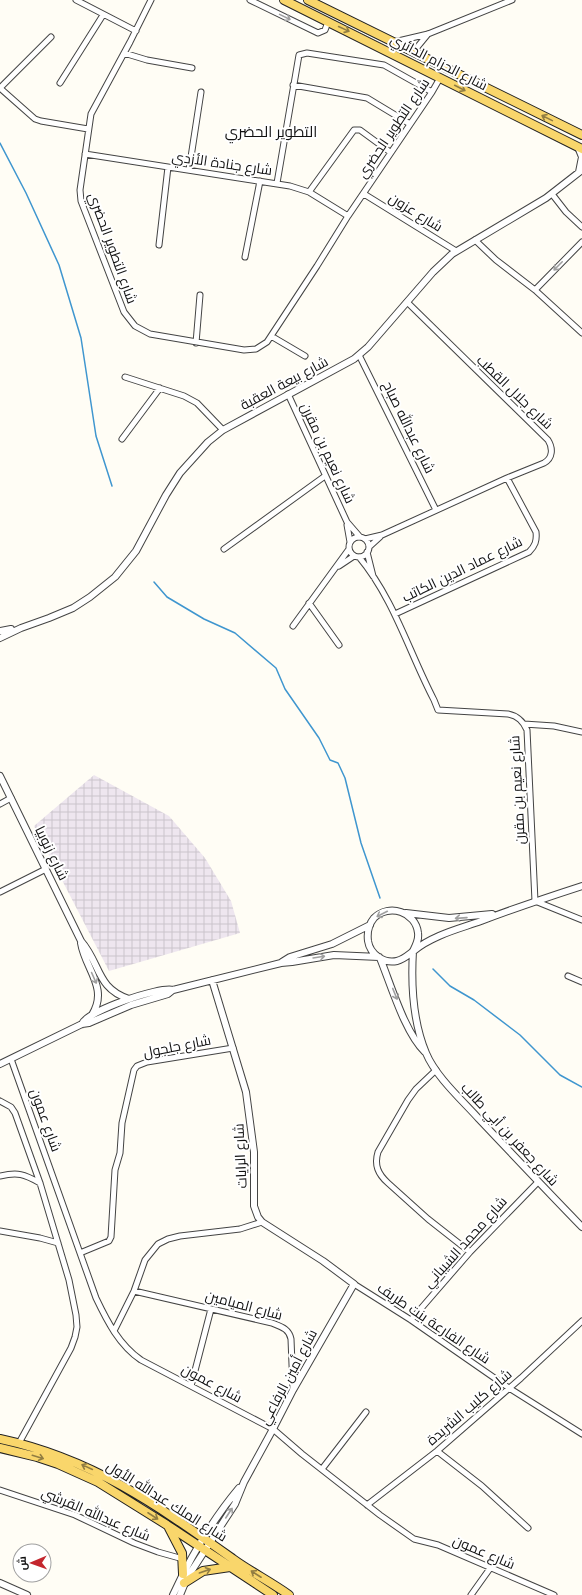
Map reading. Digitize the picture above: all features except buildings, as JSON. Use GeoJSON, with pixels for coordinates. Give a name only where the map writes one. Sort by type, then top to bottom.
{"type":"FeatureCollection","features":[{"type":"Feature","properties":{"kind":"main road","name":"شارع الحزام الدائري"},"geometry":{"type":"LineString","coordinates":[[284,0],[580,148]]}},
{"type":"Feature","properties":{"kind":"main road","name":"شارع الحزام الدائري"},"geometry":{"type":"LineString","coordinates":[[308,0],[582,135]]}},
{"type":"Feature","properties":{"kind":"main road"},"geometry":{"type":"LineString","coordinates":[[328,22],[332,12]]}},
{"type":"Feature","properties":{"kind":"main road","name":"شارع الملك عبدالله الأول"},"geometry":{"type":"LineString","coordinates":[[0,1439],[37,1457],[78,1472],[117,1493],[273,1595]]}},
{"type":"Feature","properties":{"kind":"main road","name":"شارع الملك عبدالله الأول"},"geometry":{"type":"LineString","coordinates":[[0,1448],[17,1447],[62,1456],[102,1474],[174,1517],[234,1560],[289,1595]]}},
{"type":"Feature","properties":{"kind":"main road"},"geometry":{"type":"LineString","coordinates":[[168,1525],[180,1547],[183,1559],[183,1574]]}},
{"type":"Feature","properties":{"kind":"main road"},"geometry":{"type":"LineString","coordinates":[[184,1583],[203,1571],[230,1567]]}},
{"type":"Feature","properties":{"kind":"street"},"geometry":{"type":"LineString","coordinates":[[76,0],[136,31]]}},
{"type":"Feature","properties":{"kind":"street","name":"شارع التطوير الحضري"},"geometry":{"type":"LineString","coordinates":[[151,0],[136,31],[90,114],[80,190],[81,201],[124,312],[136,326],[150,334],[196,343],[250,350],[261,346],[271,336],[348,216],[440,78]]}},
{"type":"Feature","properties":{"kind":"street"},"geometry":{"type":"LineString","coordinates":[[250,0],[318,33],[325,30],[328,22]]}},
{"type":"Feature","properties":{"kind":"street"},"geometry":{"type":"LineString","coordinates":[[320,0],[332,12]]}},
{"type":"Feature","properties":{"kind":"street"},"geometry":{"type":"LineString","coordinates":[[394,42],[428,34],[512,0]]}},
{"type":"Feature","properties":{"kind":"street"},"geometry":{"type":"LineString","coordinates":[[60,83],[103,15]]}},
{"type":"Feature","properties":{"kind":"street"},"geometry":{"type":"LineString","coordinates":[[414,51],[428,34]]}},
{"type":"Feature","properties":{"kind":"street"},"geometry":{"type":"LineString","coordinates":[[51,37],[0,88],[35,119],[88,129]]}},
{"type":"Feature","properties":{"kind":"street"},"geometry":{"type":"LineString","coordinates":[[124,53],[147,60],[192,68]]}},
{"type":"Feature","properties":{"kind":"street"},"geometry":{"type":"LineString","coordinates":[[277,183],[298,58],[303,53],[384,65],[432,92]]}},
{"type":"Feature","properties":{"kind":"street"},"geometry":{"type":"LineString","coordinates":[[293,85],[367,98],[410,124]]}},
{"type":"Feature","properties":{"kind":"street"},"geometry":{"type":"LineString","coordinates":[[189,170],[201,92]]}},
{"type":"Feature","properties":{"kind":"street"},"geometry":{"type":"LineString","coordinates":[[309,192],[354,130],[360,130],[390,152]]}},
{"type":"Feature","properties":{"kind":"street","name":"شارع بيعة العقبة"},"geometry":{"type":"LineString","coordinates":[[0,638],[21,628],[73,608],[90,597],[115,577],[136,551],[176,478],[208,442],[223,430],[348,362],[359,354],[373,342],[433,272],[456,251],[552,194],[580,171],[582,157],[580,148]]}},
{"type":"Feature","properties":{"kind":"street","name":"شارع جنادة الأزدي"},"geometry":{"type":"LineString","coordinates":[[85,154],[277,183],[309,192],[348,216]]}},
{"type":"Feature","properties":{"kind":"street"},"geometry":{"type":"LineString","coordinates":[[159,244],[168,167]]}},
{"type":"Feature","properties":{"kind":"street"},"geometry":{"type":"LineString","coordinates":[[246,257],[260,181]]}},
{"type":"Feature","properties":{"kind":"street","name":"شارع عزون"},"geometry":{"type":"LineString","coordinates":[[364,194],[456,251]]}},
{"type":"Feature","properties":{"kind":"street"},"geometry":{"type":"LineString","coordinates":[[552,194],[559,205],[582,227]]}},
{"type":"Feature","properties":{"kind":"street"},"geometry":{"type":"LineString","coordinates":[[475,240],[496,260],[534,290],[582,333]]}},
{"type":"Feature","properties":{"kind":"street"},"geometry":{"type":"LineString","coordinates":[[534,290],[582,242]]}},
{"type":"Feature","properties":{"kind":"street"},"geometry":{"type":"LineString","coordinates":[[196,343],[200,295]]}},
{"type":"Feature","properties":{"kind":"street","name":"شارع جلال القطب"},"geometry":{"type":"LineString","coordinates":[[362,538],[382,535],[548,461],[552,451],[550,444],[407,302]]}},
{"type":"Feature","properties":{"kind":"street"},"geometry":{"type":"LineString","coordinates":[[271,336],[305,356]]}},
{"type":"Feature","properties":{"kind":"street","name":"شارع عبدالله صباح"},"geometry":{"type":"LineString","coordinates":[[359,354],[436,510]]}},
{"type":"Feature","properties":{"kind":"street"},"geometry":{"type":"LineString","coordinates":[[125,377],[184,396],[197,403],[223,430]]}},
{"type":"Feature","properties":{"kind":"street"},"geometry":{"type":"LineString","coordinates":[[122,439],[160,388]]}},
{"type":"Feature","properties":{"kind":"street","name":"شارع نعيم بن مقرن"},"geometry":{"type":"LineString","coordinates":[[288,394],[347,522],[350,542]]}},
{"type":"Feature","properties":{"kind":"street"},"geometry":{"type":"LineString","coordinates":[[224,549],[325,476]]}},
{"type":"Feature","properties":{"kind":"street","name":"شارع عماد الدين الكاتب"},"geometry":{"type":"LineString","coordinates":[[395,614],[529,552],[533,548],[537,538],[536,532],[507,478]]}},
{"type":"Feature","properties":{"kind":"street","name":"شارع نعيم بن مقرن"},"geometry":{"type":"LineString","coordinates":[[347,522],[362,538]]}},
{"type":"Feature","properties":{"kind":"street","name":"شارع جلال القطب"},"geometry":{"type":"LineString","coordinates":[[368,550],[382,535]]}},
{"type":"Feature","properties":{"kind":"street"},"geometry":{"type":"LineString","coordinates":[[293,626],[349,549],[350,542],[354,538],[362,538],[368,550],[363,556],[356,556],[336,567]]}},
{"type":"Feature","properties":{"kind":"street"},"geometry":{"type":"LineString","coordinates":[[349,549],[356,556]]}},
{"type":"Feature","properties":{"kind":"street","name":"شارع نعيم بن مقرن"},"geometry":{"type":"LineString","coordinates":[[368,550],[374,578]]}},
{"type":"Feature","properties":{"kind":"street","name":"شارع نعيم بن مقرن"},"geometry":{"type":"LineString","coordinates":[[356,556],[374,578],[395,614],[438,710],[508,714],[515,716],[524,724],[527,730],[535,901]]}},
{"type":"Feature","properties":{"kind":"street"},"geometry":{"type":"LineString","coordinates":[[309,603],[339,645]]}},
{"type":"Feature","properties":{"kind":"street","name":"شارع بيعة العقبة"},"geometry":{"type":"LineString","coordinates":[[0,631],[21,628]]}},
{"type":"Feature","properties":{"kind":"street"},"geometry":{"type":"LineString","coordinates":[[524,724],[554,726],[582,732]]}},
{"type":"Feature","properties":{"kind":"street","name":"شارع زنوبيا"},"geometry":{"type":"LineString","coordinates":[[0,776],[81,941],[89,952],[106,985],[117,994],[129,999]]}},
{"type":"Feature","properties":{"kind":"street"},"geometry":{"type":"LineString","coordinates":[[0,804],[11,798]]}},
{"type":"Feature","properties":{"kind":"street"},"geometry":{"type":"LineString","coordinates":[[0,892],[46,869]]}},
{"type":"Feature","properties":{"kind":"street"},"geometry":{"type":"LineString","coordinates":[[82,1024],[84,1020],[92,1015],[129,999],[165,990],[173,990],[281,963],[334,955],[379,958],[392,962],[398,961],[404,959],[413,951],[439,936],[500,913],[582,886]]}},
{"type":"Feature","properties":{"kind":"street"},"geometry":{"type":"LineString","coordinates":[[535,901],[582,920]]}},
{"type":"Feature","properties":{"kind":"street"},"geometry":{"type":"LineString","coordinates":[[281,963],[290,957],[332,944],[370,925],[380,914],[395,910],[433,918],[500,913]]}},
{"type":"Feature","properties":{"kind":"street"},"geometry":{"type":"LineString","coordinates":[[402,912],[410,917],[415,924],[418,933],[417,942],[413,951]]}},
{"type":"Feature","properties":{"kind":"street"},"geometry":{"type":"LineString","coordinates":[[370,925],[367,933],[368,943],[372,951],[379,958]]}},
{"type":"Feature","properties":{"kind":"street","name":"شارع زنوبيا"},"geometry":{"type":"LineString","coordinates":[[81,941],[84,956],[98,989],[98,1002],[92,1015]]}},
{"type":"Feature","properties":{"kind":"street","name":"شارع جعفر بن أبي طالب"},"geometry":{"type":"LineString","coordinates":[[413,951],[412,976],[414,1002],[426,1053]]}},
{"type":"Feature","properties":{"kind":"street","name":"شارع جعفر بن أبي طالب"},"geometry":{"type":"LineString","coordinates":[[379,958],[409,1031],[419,1046],[426,1053],[436,1070],[538,1182],[582,1227]]}},
{"type":"Feature","properties":{"kind":"street"},"geometry":{"type":"LineString","coordinates":[[568,976],[582,982]]}},
{"type":"Feature","properties":{"kind":"street","name":"شارع الرايات"},"geometry":{"type":"LineString","coordinates":[[212,980],[246,1092],[254,1152],[254,1206],[258,1217],[262,1222]]}},
{"type":"Feature","properties":{"kind":"street"},"geometry":{"type":"LineString","coordinates":[[0,1064],[82,1024],[90,1023],[131,1005],[168,994],[173,990]]}},
{"type":"Feature","properties":{"kind":"street","name":"شارع جلجول"},"geometry":{"type":"LineString","coordinates":[[80,1252],[109,1241],[111,1237],[115,1170],[120,1153],[122,1123],[132,1075],[138,1066],[147,1062],[233,1048]]}},
{"type":"Feature","properties":{"kind":"street","name":"شارع عمون"},"geometry":{"type":"LineString","coordinates":[[11,1059],[96,1298],[114,1331],[134,1355],[273,1429],[322,1469],[414,1539],[438,1545],[491,1567],[540,1592],[554,1595]]}},
{"type":"Feature","properties":{"kind":"street"},"geometry":{"type":"LineString","coordinates":[[436,1070],[416,1089],[402,1108],[378,1152],[376,1158],[377,1168],[381,1177],[470,1252]]}},
{"type":"Feature","properties":{"kind":"street"},"geometry":{"type":"LineString","coordinates":[[0,1101],[11,1107],[15,1113],[40,1183],[69,1280],[76,1315],[75,1337],[71,1348],[36,1409],[17,1447]]}},
{"type":"Feature","properties":{"kind":"street"},"geometry":{"type":"LineString","coordinates":[[0,1176],[18,1173],[28,1176],[40,1183]]}},
{"type":"Feature","properties":{"kind":"street","name":"شارع محمد الشيباني"},"geometry":{"type":"LineString","coordinates":[[411,1320],[470,1252],[538,1182]]}},
{"type":"Feature","properties":{"kind":"street"},"geometry":{"type":"LineString","coordinates":[[114,1331],[134,1291],[145,1260],[154,1248],[163,1242],[180,1236],[240,1229],[262,1222],[323,1261],[354,1284]]}},
{"type":"Feature","properties":{"kind":"street"},"geometry":{"type":"LineString","coordinates":[[0,1231],[40,1238],[58,1243]]}},
{"type":"Feature","properties":{"kind":"street","name":"شارع الفارعة بنت طريف"},"geometry":{"type":"LineString","coordinates":[[354,1284],[411,1320],[509,1388],[582,1434]]}},
{"type":"Feature","properties":{"kind":"street","name":"شارع أمين الرفاعي"},"geometry":{"type":"LineString","coordinates":[[202,1548],[235,1504],[244,1482],[292,1390],[354,1284]]}},
{"type":"Feature","properties":{"kind":"street","name":"شارع الميامين"},"geometry":{"type":"LineString","coordinates":[[134,1291],[272,1323],[285,1328],[290,1333],[292,1347],[292,1390]]}},
{"type":"Feature","properties":{"kind":"street"},"geometry":{"type":"LineString","coordinates":[[191,1386],[211,1309]]}},
{"type":"Feature","properties":{"kind":"street","name":"شارع كليب الشريدة"},"geometry":{"type":"LineString","coordinates":[[367,1504],[437,1451],[582,1321]]}},
{"type":"Feature","properties":{"kind":"street"},"geometry":{"type":"LineString","coordinates":[[322,1469],[366,1412]]}},
{"type":"Feature","properties":{"kind":"street"},"geometry":{"type":"LineString","coordinates":[[437,1451],[482,1486],[528,1528]]}},
{"type":"Feature","properties":{"kind":"street","name":"شارع عبدالله القرشي"},"geometry":{"type":"LineString","coordinates":[[0,1490],[75,1515],[134,1543],[183,1559]]}},
{"type":"Feature","properties":{"kind":"street"},"geometry":{"type":"LineString","coordinates":[[173,1595],[183,1574],[202,1548]]}},
{"type":"Feature","properties":{"kind":"street"},"geometry":{"type":"LineString","coordinates":[[180,1595],[184,1583],[202,1548]]}},
{"type":"Feature","properties":{"kind":"street"},"geometry":{"type":"LineString","coordinates":[[470,1595],[491,1567]]}},
{"type":"Feature","properties":{"kind":"street"},"geometry":{"type":"LineString","coordinates":[[0,1583],[27,1595]]}},
{"type":"Feature","properties":{"kind":"shaded area"},"geometry":{"type":"Polygon","coordinates":[[[94,775],[169,816],[205,858],[231,901],[240,933],[109,971],[34,826],[94,775]]]}},
{"type":"Feature","properties":{"kind":"waterway"},"geometry":{"type":"LineString","coordinates":[[0,143],[26,193],[59,265],[81,338],[96,436],[112,486]]}},
{"type":"Feature","properties":{"kind":"waterway"},"geometry":{"type":"LineString","coordinates":[[154,582],[167,597],[204,619],[235,633],[276,668],[285,689],[319,738],[330,760],[338,763],[345,778],[361,843],[380,898]]}},
{"type":"Feature","properties":{"kind":"waterway"},"geometry":{"type":"LineString","coordinates":[[433,969],[450,986],[474,1000],[520,1035],[560,1075],[582,1087]]}},
{"type":"Feature","properties":{"kind":"district","name":"التطوير الحضري"},"geometry":{"type":"Point","coordinates":[271,131]}}]}
